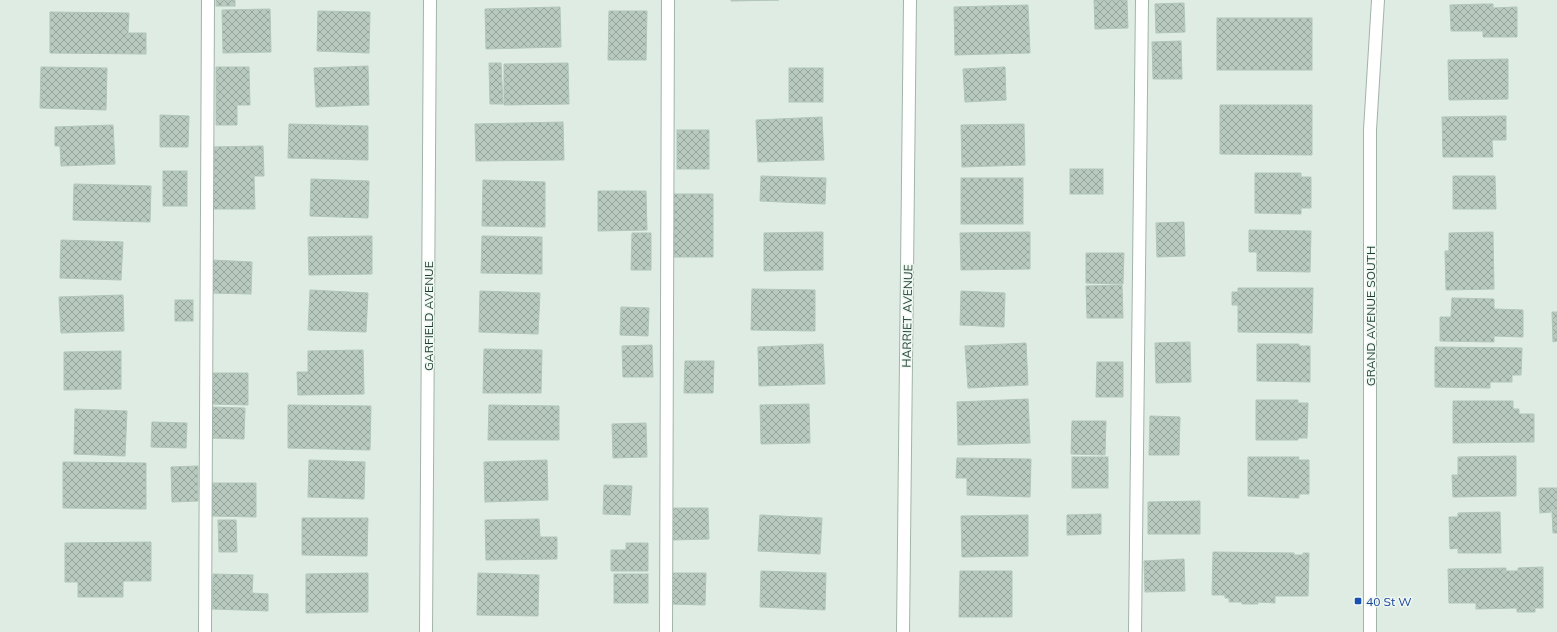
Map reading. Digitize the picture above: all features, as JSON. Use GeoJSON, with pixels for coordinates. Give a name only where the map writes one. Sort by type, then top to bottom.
{"type":"FeatureCollection","features":[{"type":"Feature","properties":{"kind":"street"},"geometry":{"type":"LineString","coordinates":[[205,632],[208,0]]}},
{"type":"Feature","properties":{"kind":"street","name":"GARFIELD AVENUE"},"geometry":{"type":"LineString","coordinates":[[426,632],[430,0]]}},
{"type":"Feature","properties":{"kind":"street"},"geometry":{"type":"LineString","coordinates":[[666,632],[668,0]]}},
{"type":"Feature","properties":{"kind":"street","name":"HARRIET AVENUE"},"geometry":{"type":"LineString","coordinates":[[903,632],[910,0]]}},
{"type":"Feature","properties":{"kind":"street"},"geometry":{"type":"LineString","coordinates":[[1135,632],[1142,0]]}},
{"type":"Feature","properties":{"kind":"street","name":"GRAND AVENUE SOUTH"},"geometry":{"type":"LineString","coordinates":[[1370,632],[1370,130],[1378,0]]}},
{"type":"Feature","properties":{"kind":"building"},"geometry":{"type":"Polygon","coordinates":[[[216,0],[235,0],[235,6],[216,6],[216,0]]]}},
{"type":"Feature","properties":{"kind":"building"},"geometry":{"type":"Polygon","coordinates":[[[731,0],[779,0],[731,1],[731,0]]]}},
{"type":"Feature","properties":{"kind":"building"},"geometry":{"type":"Polygon","coordinates":[[[1094,0],[1127,0],[1128,28],[1095,29],[1094,0]]]}},
{"type":"Feature","properties":{"kind":"building"},"geometry":{"type":"Polygon","coordinates":[[[1184,3],[1185,32],[1156,33],[1155,4],[1184,3]]]}},
{"type":"Feature","properties":{"kind":"building"},"geometry":{"type":"Polygon","coordinates":[[[1493,4],[1493,8],[1517,7],[1517,37],[1483,37],[1483,31],[1451,31],[1450,5],[1493,4]]]}},
{"type":"Feature","properties":{"kind":"building"},"geometry":{"type":"Polygon","coordinates":[[[1028,5],[1030,53],[955,55],[954,7],[1028,5]]]}},
{"type":"Feature","properties":{"kind":"building"},"geometry":{"type":"Polygon","coordinates":[[[560,7],[561,47],[486,49],[485,9],[560,7]]]}},
{"type":"Feature","properties":{"kind":"building"},"geometry":{"type":"Polygon","coordinates":[[[270,9],[271,52],[223,53],[222,10],[270,9]]]}},
{"type":"Feature","properties":{"kind":"building"},"geometry":{"type":"Polygon","coordinates":[[[318,11],[370,12],[369,53],[317,51],[318,11]]]}},
{"type":"Feature","properties":{"kind":"building"},"geometry":{"type":"Polygon","coordinates":[[[609,11],[647,11],[646,60],[608,60],[609,11]]]}},
{"type":"Feature","properties":{"kind":"building"},"geometry":{"type":"Polygon","coordinates":[[[50,12],[129,13],[128,33],[146,33],[146,54],[50,53],[50,12]]]}},
{"type":"Feature","properties":{"kind":"building"},"geometry":{"type":"Polygon","coordinates":[[[1217,18],[1312,18],[1312,70],[1217,70],[1217,18]]]}},
{"type":"Feature","properties":{"kind":"building"},"geometry":{"type":"Polygon","coordinates":[[[1181,41],[1182,79],[1153,79],[1152,42],[1181,41]]]}},
{"type":"Feature","properties":{"kind":"building"},"geometry":{"type":"Polygon","coordinates":[[[1508,59],[1508,99],[1449,100],[1448,60],[1508,59]]]}},
{"type":"Feature","properties":{"kind":"building"},"geometry":{"type":"Polygon","coordinates":[[[489,63],[501,63],[503,104],[490,104],[489,63]]]}},
{"type":"Feature","properties":{"kind":"building"},"geometry":{"type":"Polygon","coordinates":[[[568,63],[569,104],[504,105],[504,64],[568,63]]]}},
{"type":"Feature","properties":{"kind":"building"},"geometry":{"type":"Polygon","coordinates":[[[368,66],[369,105],[316,107],[314,68],[368,66]]]}},
{"type":"Feature","properties":{"kind":"building"},"geometry":{"type":"Polygon","coordinates":[[[41,67],[107,68],[106,110],[40,108],[41,67]]]}},
{"type":"Feature","properties":{"kind":"building"},"geometry":{"type":"Polygon","coordinates":[[[216,67],[249,67],[250,105],[237,105],[237,125],[216,125],[216,67]]]}},
{"type":"Feature","properties":{"kind":"building"},"geometry":{"type":"Polygon","coordinates":[[[1005,67],[1006,100],[965,102],[963,69],[1005,67]]]}},
{"type":"Feature","properties":{"kind":"building"},"geometry":{"type":"Polygon","coordinates":[[[789,68],[823,68],[823,102],[789,102],[789,68]]]}},
{"type":"Feature","properties":{"kind":"building"},"geometry":{"type":"Polygon","coordinates":[[[1220,105],[1312,105],[1312,155],[1220,154],[1220,105]]]}},
{"type":"Feature","properties":{"kind":"building"},"geometry":{"type":"Polygon","coordinates":[[[160,115],[189,116],[188,147],[160,147],[160,115]]]}},
{"type":"Feature","properties":{"kind":"building"},"geometry":{"type":"Polygon","coordinates":[[[1506,116],[1506,140],[1492,140],[1493,157],[1443,157],[1442,117],[1506,116]]]}},
{"type":"Feature","properties":{"kind":"building"},"geometry":{"type":"Polygon","coordinates":[[[822,117],[824,160],[758,162],[756,120],[822,117]]]}},
{"type":"Feature","properties":{"kind":"building"},"geometry":{"type":"Polygon","coordinates":[[[563,122],[564,160],[476,161],[475,124],[563,122]]]}},
{"type":"Feature","properties":{"kind":"building"},"geometry":{"type":"Polygon","coordinates":[[[289,124],[368,126],[368,160],[288,158],[289,124]]]}},
{"type":"Feature","properties":{"kind":"building"},"geometry":{"type":"Polygon","coordinates":[[[1024,124],[1025,165],[962,167],[961,125],[1024,124]]]}},
{"type":"Feature","properties":{"kind":"building"},"geometry":{"type":"Polygon","coordinates":[[[113,125],[115,164],[61,166],[60,146],[55,146],[55,127],[113,125]]]}},
{"type":"Feature","properties":{"kind":"building"},"geometry":{"type":"Polygon","coordinates":[[[677,130],[709,130],[709,169],[677,169],[677,130]]]}},
{"type":"Feature","properties":{"kind":"building"},"geometry":{"type":"Polygon","coordinates":[[[263,146],[264,176],[254,176],[255,209],[212,209],[211,147],[263,146]]]}},
{"type":"Feature","properties":{"kind":"building"},"geometry":{"type":"Polygon","coordinates":[[[1070,169],[1103,169],[1103,194],[1070,194],[1070,169]]]}},
{"type":"Feature","properties":{"kind":"building"},"geometry":{"type":"Polygon","coordinates":[[[163,171],[187,171],[187,206],[163,206],[163,171]]]}},
{"type":"Feature","properties":{"kind":"building"},"geometry":{"type":"Polygon","coordinates":[[[1255,173],[1301,173],[1301,177],[1311,177],[1311,208],[1301,208],[1301,214],[1255,213],[1255,173]]]}},
{"type":"Feature","properties":{"kind":"building"},"geometry":{"type":"Polygon","coordinates":[[[761,176],[826,178],[825,204],[760,201],[761,176]]]}},
{"type":"Feature","properties":{"kind":"building"},"geometry":{"type":"Polygon","coordinates":[[[1453,176],[1495,176],[1496,209],[1453,209],[1453,176]]]}},
{"type":"Feature","properties":{"kind":"building"},"geometry":{"type":"Polygon","coordinates":[[[961,178],[1023,178],[1023,224],[961,224],[961,178]]]}},
{"type":"Feature","properties":{"kind":"building"},"geometry":{"type":"Polygon","coordinates":[[[311,179],[369,181],[368,218],[310,216],[311,179]]]}},
{"type":"Feature","properties":{"kind":"building"},"geometry":{"type":"Polygon","coordinates":[[[483,180],[545,182],[545,227],[482,226],[483,180]]]}},
{"type":"Feature","properties":{"kind":"building"},"geometry":{"type":"Polygon","coordinates":[[[74,184],[151,186],[150,222],[73,220],[74,184]]]}},
{"type":"Feature","properties":{"kind":"building"},"geometry":{"type":"Polygon","coordinates":[[[598,191],[646,191],[647,230],[598,231],[598,191]]]}},
{"type":"Feature","properties":{"kind":"building"},"geometry":{"type":"Polygon","coordinates":[[[672,194],[713,194],[713,257],[671,257],[672,194]]]}},
{"type":"Feature","properties":{"kind":"building"},"geometry":{"type":"Polygon","coordinates":[[[1184,222],[1185,256],[1157,257],[1156,223],[1184,222]]]}},
{"type":"Feature","properties":{"kind":"building"},"geometry":{"type":"Polygon","coordinates":[[[1249,230],[1311,231],[1310,272],[1257,271],[1257,252],[1249,252],[1249,230]]]}},
{"type":"Feature","properties":{"kind":"building"},"geometry":{"type":"Polygon","coordinates":[[[823,232],[823,270],[764,271],[764,233],[823,232]]]}},
{"type":"Feature","properties":{"kind":"building"},"geometry":{"type":"Polygon","coordinates":[[[1030,232],[1030,269],[961,270],[960,233],[1030,232]]]}},
{"type":"Feature","properties":{"kind":"building"},"geometry":{"type":"Polygon","coordinates":[[[1493,232],[1494,289],[1446,290],[1445,251],[1449,251],[1449,233],[1493,232]]]}},
{"type":"Feature","properties":{"kind":"building"},"geometry":{"type":"Polygon","coordinates":[[[632,233],[651,233],[651,270],[631,270],[632,233]]]}},
{"type":"Feature","properties":{"kind":"building"},"geometry":{"type":"Polygon","coordinates":[[[372,236],[372,274],[309,275],[308,237],[372,236]]]}},
{"type":"Feature","properties":{"kind":"building"},"geometry":{"type":"Polygon","coordinates":[[[482,236],[542,237],[542,274],[481,273],[482,236]]]}},
{"type":"Feature","properties":{"kind":"building"},"geometry":{"type":"Polygon","coordinates":[[[61,240],[123,242],[121,280],[60,278],[61,240]]]}},
{"type":"Feature","properties":{"kind":"building"},"geometry":{"type":"Polygon","coordinates":[[[1086,253],[1124,253],[1123,284],[1086,283],[1086,253]]]}},
{"type":"Feature","properties":{"kind":"building"},"geometry":{"type":"Polygon","coordinates":[[[211,260],[252,262],[251,294],[210,293],[211,260]]]}},
{"type":"Feature","properties":{"kind":"building"},"geometry":{"type":"Polygon","coordinates":[[[1122,285],[1123,318],[1087,318],[1086,286],[1122,285]]]}},
{"type":"Feature","properties":{"kind":"building"},"geometry":{"type":"Polygon","coordinates":[[[1238,288],[1313,288],[1312,333],[1238,332],[1238,305],[1232,305],[1232,292],[1238,292],[1238,288]]]}},
{"type":"Feature","properties":{"kind":"building"},"geometry":{"type":"Polygon","coordinates":[[[752,289],[815,290],[815,331],[751,330],[752,289]]]}},
{"type":"Feature","properties":{"kind":"building"},"geometry":{"type":"Polygon","coordinates":[[[310,290],[368,293],[366,332],[308,330],[310,290]]]}},
{"type":"Feature","properties":{"kind":"building"},"geometry":{"type":"Polygon","coordinates":[[[480,291],[540,293],[538,334],[479,332],[480,291]]]}},
{"type":"Feature","properties":{"kind":"building"},"geometry":{"type":"Polygon","coordinates":[[[961,291],[1005,293],[1004,327],[960,325],[961,291]]]}},
{"type":"Feature","properties":{"kind":"building"},"geometry":{"type":"Polygon","coordinates":[[[123,295],[124,331],[61,333],[59,297],[123,295]]]}},
{"type":"Feature","properties":{"kind":"building"},"geometry":{"type":"Polygon","coordinates":[[[1452,298],[1494,299],[1494,309],[1523,310],[1523,337],[1494,336],[1494,342],[1440,341],[1440,317],[1451,317],[1452,298]]]}},
{"type":"Feature","properties":{"kind":"building"},"geometry":{"type":"Polygon","coordinates":[[[175,300],[193,300],[193,321],[175,321],[175,300]]]}},
{"type":"Feature","properties":{"kind":"building"},"geometry":{"type":"Polygon","coordinates":[[[621,307],[649,308],[648,336],[620,335],[621,307]]]}},
{"type":"Feature","properties":{"kind":"building"},"geometry":{"type":"Polygon","coordinates":[[[1552,312],[1557,312],[1557,341],[1553,342],[1552,312]]]}},
{"type":"Feature","properties":{"kind":"building"},"geometry":{"type":"Polygon","coordinates":[[[1190,342],[1191,382],[1156,383],[1155,343],[1190,342]]]}},
{"type":"Feature","properties":{"kind":"building"},"geometry":{"type":"Polygon","coordinates":[[[1026,343],[1028,385],[968,388],[965,346],[1026,343]]]}},
{"type":"Feature","properties":{"kind":"building"},"geometry":{"type":"Polygon","coordinates":[[[823,344],[825,384],[759,386],[758,347],[823,344]]]}},
{"type":"Feature","properties":{"kind":"building"},"geometry":{"type":"Polygon","coordinates":[[[1257,344],[1299,344],[1299,346],[1310,346],[1310,382],[1257,381],[1257,344]]]}},
{"type":"Feature","properties":{"kind":"building"},"geometry":{"type":"Polygon","coordinates":[[[652,345],[653,377],[623,377],[622,346],[652,345]]]}},
{"type":"Feature","properties":{"kind":"building"},"geometry":{"type":"Polygon","coordinates":[[[1435,347],[1522,348],[1521,375],[1512,375],[1512,382],[1490,382],[1490,388],[1435,387],[1435,347]]]}},
{"type":"Feature","properties":{"kind":"building"},"geometry":{"type":"Polygon","coordinates":[[[484,349],[542,350],[541,393],[483,393],[484,349]]]}},
{"type":"Feature","properties":{"kind":"building"},"geometry":{"type":"Polygon","coordinates":[[[363,350],[364,394],[298,395],[297,372],[308,372],[308,351],[363,350]]]}},
{"type":"Feature","properties":{"kind":"building"},"geometry":{"type":"Polygon","coordinates":[[[121,351],[121,389],[64,390],[64,352],[121,351]]]}},
{"type":"Feature","properties":{"kind":"building"},"geometry":{"type":"Polygon","coordinates":[[[685,361],[714,361],[713,393],[684,393],[685,361]]]}},
{"type":"Feature","properties":{"kind":"building"},"geometry":{"type":"Polygon","coordinates":[[[1097,362],[1123,362],[1123,397],[1096,397],[1097,362]]]}},
{"type":"Feature","properties":{"kind":"building"},"geometry":{"type":"Polygon","coordinates":[[[212,373],[248,373],[248,405],[211,404],[212,373]]]}},
{"type":"Feature","properties":{"kind":"building"},"geometry":{"type":"Polygon","coordinates":[[[1028,399],[1030,443],[958,445],[957,402],[1028,399]]]}},
{"type":"Feature","properties":{"kind":"building"},"geometry":{"type":"Polygon","coordinates":[[[1256,400],[1298,400],[1298,403],[1308,403],[1307,438],[1298,438],[1298,440],[1256,440],[1256,400]]]}},
{"type":"Feature","properties":{"kind":"building"},"geometry":{"type":"Polygon","coordinates":[[[1453,401],[1513,401],[1513,409],[1519,409],[1519,414],[1534,414],[1534,442],[1453,443],[1453,401]]]}},
{"type":"Feature","properties":{"kind":"building"},"geometry":{"type":"Polygon","coordinates":[[[809,404],[810,443],[761,444],[760,405],[809,404]]]}},
{"type":"Feature","properties":{"kind":"building"},"geometry":{"type":"Polygon","coordinates":[[[288,405],[371,406],[370,450],[288,448],[288,405]]]}},
{"type":"Feature","properties":{"kind":"building"},"geometry":{"type":"Polygon","coordinates":[[[489,405],[559,406],[559,440],[488,440],[489,405]]]}},
{"type":"Feature","properties":{"kind":"building"},"geometry":{"type":"Polygon","coordinates":[[[210,407],[245,408],[244,439],[209,438],[210,407]]]}},
{"type":"Feature","properties":{"kind":"building"},"geometry":{"type":"Polygon","coordinates":[[[75,409],[127,411],[125,456],[74,454],[75,409]]]}},
{"type":"Feature","properties":{"kind":"building"},"geometry":{"type":"Polygon","coordinates":[[[1150,416],[1180,417],[1179,455],[1149,455],[1150,416]]]}},
{"type":"Feature","properties":{"kind":"building"},"geometry":{"type":"Polygon","coordinates":[[[1072,421],[1106,421],[1105,455],[1071,454],[1072,421]]]}},
{"type":"Feature","properties":{"kind":"building"},"geometry":{"type":"Polygon","coordinates":[[[152,422],[187,423],[186,448],[151,447],[152,422]]]}},
{"type":"Feature","properties":{"kind":"building"},"geometry":{"type":"Polygon","coordinates":[[[646,423],[647,457],[613,458],[612,424],[646,423]]]}},
{"type":"Feature","properties":{"kind":"building"},"geometry":{"type":"Polygon","coordinates":[[[1516,456],[1516,496],[1453,497],[1452,475],[1458,475],[1458,457],[1516,456]]]}},
{"type":"Feature","properties":{"kind":"building"},"geometry":{"type":"Polygon","coordinates":[[[1072,457],[1108,457],[1108,488],[1072,488],[1072,457]]]}},
{"type":"Feature","properties":{"kind":"building"},"geometry":{"type":"Polygon","coordinates":[[[1248,457],[1299,457],[1298,460],[1309,460],[1309,494],[1299,494],[1299,498],[1248,496],[1248,457]]]}},
{"type":"Feature","properties":{"kind":"building"},"geometry":{"type":"Polygon","coordinates":[[[957,458],[1031,459],[1030,497],[967,495],[967,478],[956,478],[957,458]]]}},
{"type":"Feature","properties":{"kind":"building"},"geometry":{"type":"Polygon","coordinates":[[[309,460],[365,462],[364,499],[308,497],[309,460]]]}},
{"type":"Feature","properties":{"kind":"building"},"geometry":{"type":"Polygon","coordinates":[[[547,460],[548,500],[485,502],[484,462],[547,460]]]}},
{"type":"Feature","properties":{"kind":"building"},"geometry":{"type":"Polygon","coordinates":[[[63,462],[146,463],[146,509],[63,508],[63,462]]]}},
{"type":"Feature","properties":{"kind":"building"},"geometry":{"type":"Polygon","coordinates":[[[198,466],[198,501],[172,502],[171,467],[198,466]]]}},
{"type":"Feature","properties":{"kind":"building"},"geometry":{"type":"Polygon","coordinates":[[[212,483],[256,483],[256,517],[211,516],[212,483]]]}},
{"type":"Feature","properties":{"kind":"building"},"geometry":{"type":"Polygon","coordinates":[[[604,485],[632,486],[630,515],[603,514],[604,485]]]}},
{"type":"Feature","properties":{"kind":"building"},"geometry":{"type":"Polygon","coordinates":[[[1539,488],[1557,488],[1557,510],[1540,513],[1539,488]]]}},
{"type":"Feature","properties":{"kind":"building"},"geometry":{"type":"Polygon","coordinates":[[[1200,501],[1200,534],[1148,534],[1148,502],[1200,501]]]}},
{"type":"Feature","properties":{"kind":"building"},"geometry":{"type":"Polygon","coordinates":[[[673,508],[708,508],[709,539],[673,540],[673,508]]]}},
{"type":"Feature","properties":{"kind":"building"},"geometry":{"type":"Polygon","coordinates":[[[1552,511],[1557,511],[1557,533],[1553,533],[1552,511]]]}},
{"type":"Feature","properties":{"kind":"building"},"geometry":{"type":"Polygon","coordinates":[[[1500,512],[1501,553],[1458,553],[1458,548],[1450,549],[1449,517],[1458,517],[1458,513],[1500,512]]]}},
{"type":"Feature","properties":{"kind":"building"},"geometry":{"type":"Polygon","coordinates":[[[1101,514],[1101,534],[1067,535],[1067,515],[1101,514]]]}},
{"type":"Feature","properties":{"kind":"building"},"geometry":{"type":"Polygon","coordinates":[[[760,515],[822,518],[820,554],[758,551],[760,515]]]}},
{"type":"Feature","properties":{"kind":"building"},"geometry":{"type":"Polygon","coordinates":[[[1028,515],[1028,556],[962,557],[961,516],[1028,515]]]}},
{"type":"Feature","properties":{"kind":"building"},"geometry":{"type":"Polygon","coordinates":[[[302,518],[368,518],[367,556],[302,555],[302,518]]]}},
{"type":"Feature","properties":{"kind":"building"},"geometry":{"type":"Polygon","coordinates":[[[539,519],[540,537],[557,537],[557,559],[486,560],[485,520],[539,519]]]}},
{"type":"Feature","properties":{"kind":"building"},"geometry":{"type":"Polygon","coordinates":[[[218,520],[236,520],[237,552],[219,552],[218,520]]]}},
{"type":"Feature","properties":{"kind":"building"},"geometry":{"type":"Polygon","coordinates":[[[151,542],[151,581],[123,581],[123,597],[78,597],[78,582],[65,582],[65,543],[151,542]]]}},
{"type":"Feature","properties":{"kind":"building"},"geometry":{"type":"Polygon","coordinates":[[[626,543],[648,543],[648,571],[611,571],[611,550],[626,550],[626,543]]]}},
{"type":"Feature","properties":{"kind":"building"},"geometry":{"type":"Polygon","coordinates":[[[1213,552],[1294,553],[1294,555],[1309,553],[1308,596],[1275,596],[1275,603],[1258,602],[1258,604],[1242,604],[1242,602],[1229,602],[1229,598],[1225,598],[1225,595],[1212,595],[1213,552]]]}},
{"type":"Feature","properties":{"kind":"building"},"geometry":{"type":"Polygon","coordinates":[[[1184,559],[1185,591],[1145,592],[1144,561],[1184,559]]]}},
{"type":"Feature","properties":{"kind":"building"},"geometry":{"type":"Polygon","coordinates":[[[1543,567],[1543,608],[1535,608],[1535,612],[1517,612],[1517,608],[1476,609],[1476,603],[1449,603],[1448,569],[1506,568],[1506,571],[1518,571],[1518,568],[1543,567]]]}},
{"type":"Feature","properties":{"kind":"building"},"geometry":{"type":"Polygon","coordinates":[[[761,571],[826,573],[825,610],[760,607],[761,571]]]}},
{"type":"Feature","properties":{"kind":"building"},"geometry":{"type":"Polygon","coordinates":[[[960,571],[1012,571],[1012,617],[959,617],[960,571]]]}},
{"type":"Feature","properties":{"kind":"building"},"geometry":{"type":"Polygon","coordinates":[[[368,573],[368,612],[306,613],[306,574],[368,573]]]}},
{"type":"Feature","properties":{"kind":"building"},"geometry":{"type":"Polygon","coordinates":[[[478,573],[539,575],[538,616],[477,615],[478,573]]]}},
{"type":"Feature","properties":{"kind":"building"},"geometry":{"type":"Polygon","coordinates":[[[669,573],[706,573],[705,605],[669,604],[669,573]]]}},
{"type":"Feature","properties":{"kind":"building"},"geometry":{"type":"Polygon","coordinates":[[[213,574],[253,575],[252,593],[268,594],[268,611],[212,609],[213,574]]]}},
{"type":"Feature","properties":{"kind":"building"},"geometry":{"type":"Polygon","coordinates":[[[614,574],[648,574],[648,603],[614,603],[614,574]]]}},
{"type":"Feature","properties":{"kind":"place","name":"40 St W"},"geometry":{"type":"Point","coordinates":[1358,601]}}]}
